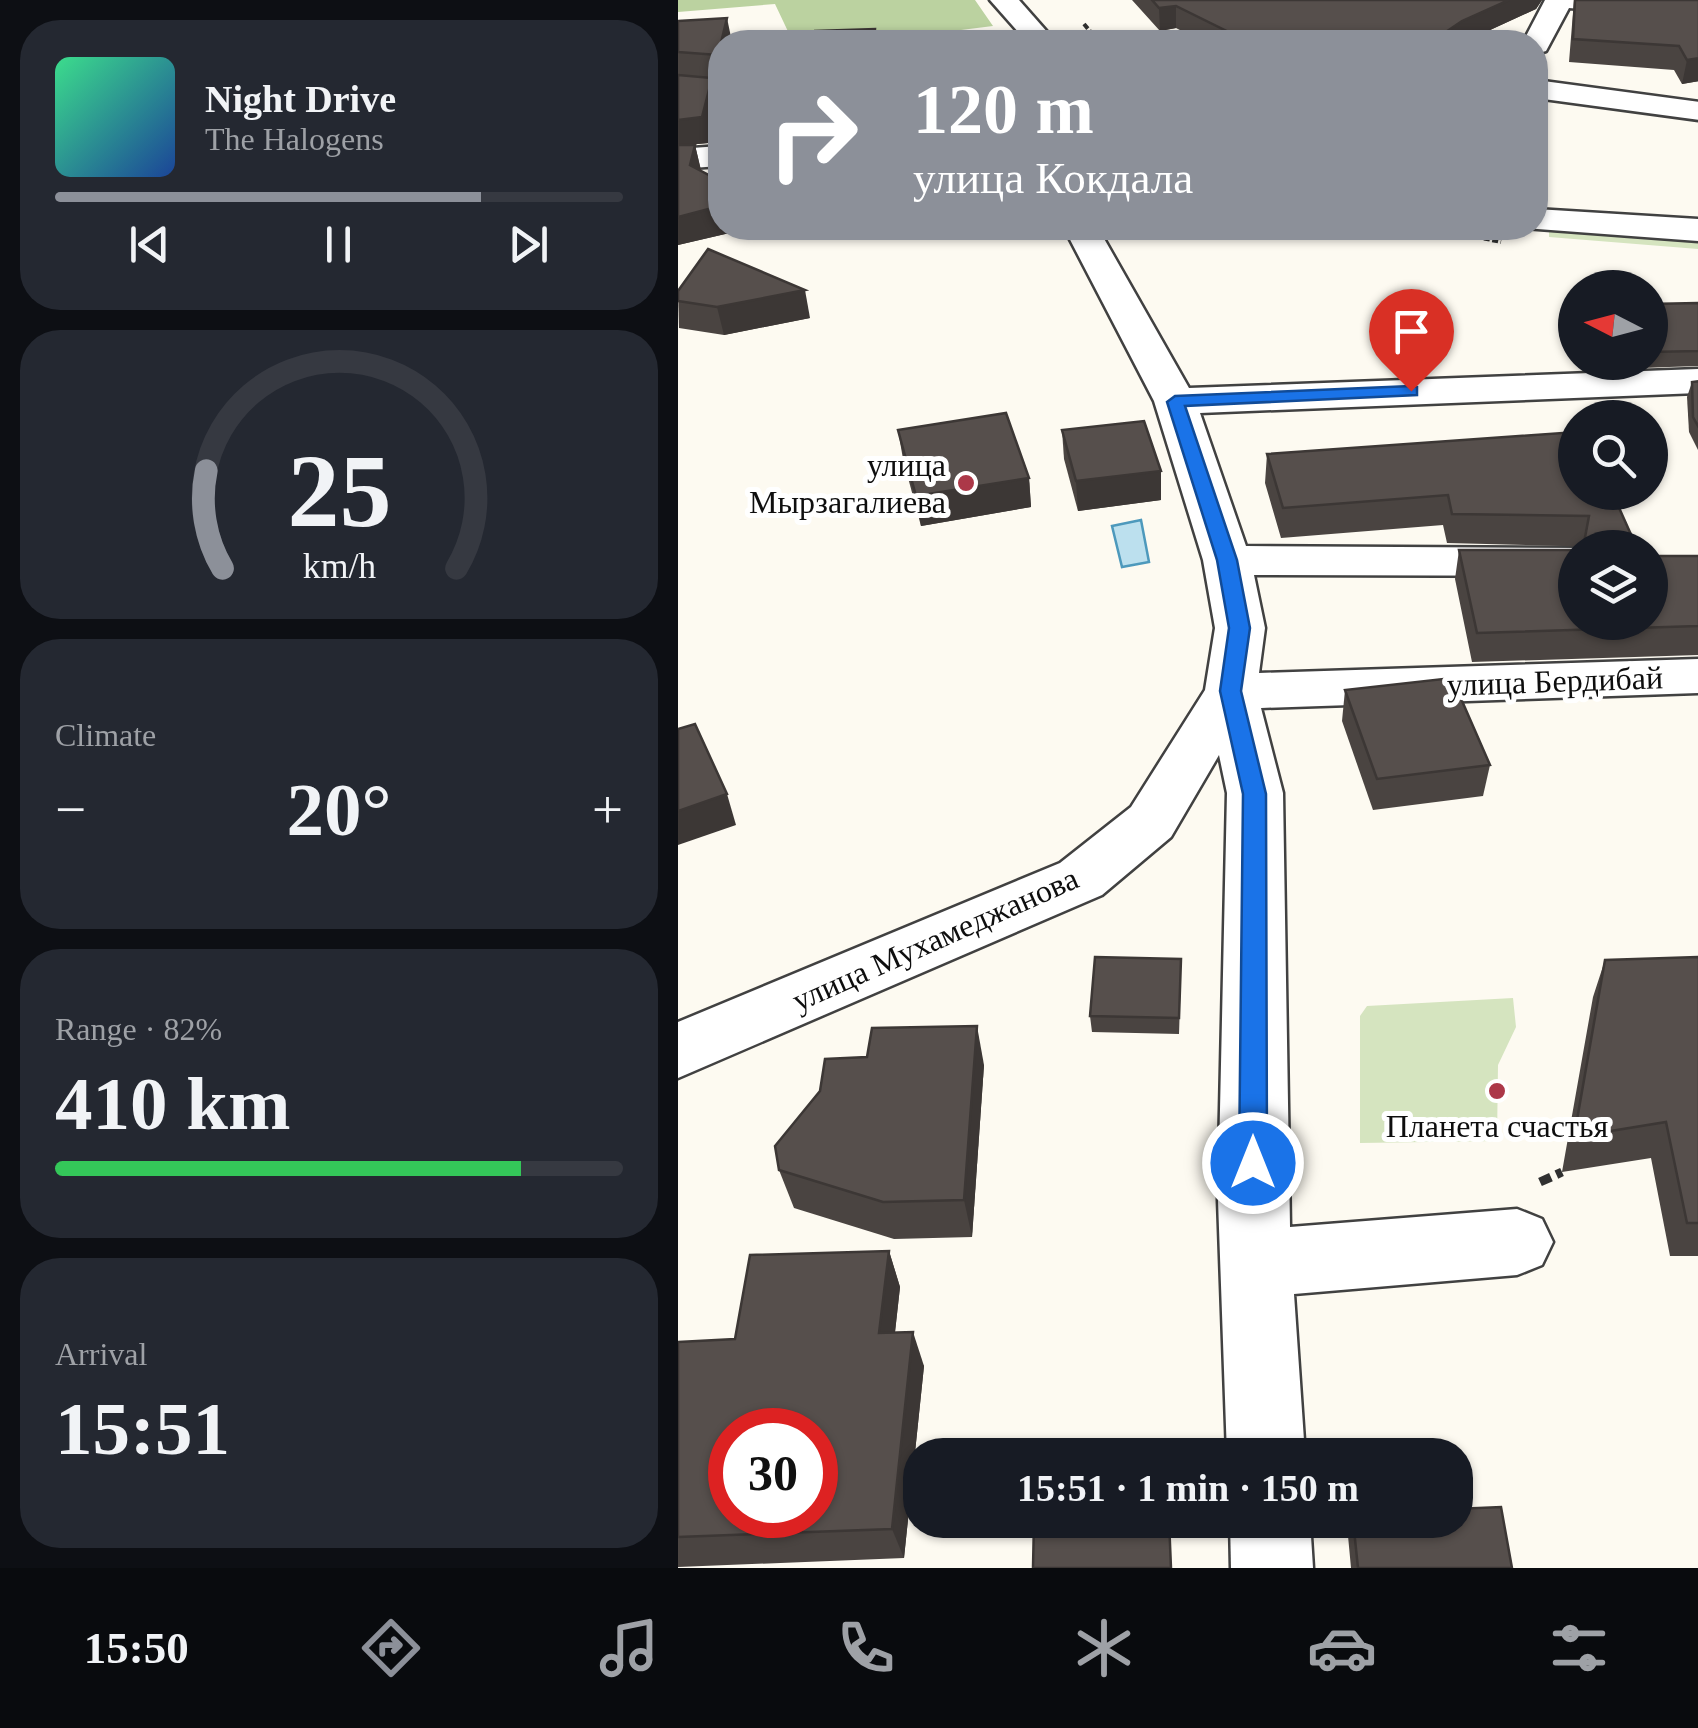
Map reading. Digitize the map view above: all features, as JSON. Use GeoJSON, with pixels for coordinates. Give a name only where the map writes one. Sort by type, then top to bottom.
{"type":"FeatureCollection","features":[{"type":"Feature","properties":{"kind":"street"},"geometry":{"type":"LineString","coordinates":[[1004,0],[1031,30]]}},
{"type":"Feature","properties":{"kind":"street"},"geometry":{"type":"LineString","coordinates":[[1545,30],[1562,0],[1630,5],[1698,0]]}},
{"type":"Feature","properties":{"kind":"street"},"geometry":{"type":"LineString","coordinates":[[678,88],[708,89]]}},
{"type":"Feature","properties":{"kind":"street"},"geometry":{"type":"LineString","coordinates":[[1548,90],[1698,111]]}},
{"type":"Feature","properties":{"kind":"street"},"geometry":{"type":"LineString","coordinates":[[678,159],[708,157]]}},
{"type":"Feature","properties":{"kind":"street"},"geometry":{"type":"LineString","coordinates":[[1548,221],[1698,230]]}},
{"type":"Feature","properties":{"kind":"street"},"geometry":{"type":"LineString","coordinates":[[1087,240],[1175,402],[1227,560],[1240,628],[1231,691],[1255,794],[1256,1263],[1265,1438]]}},
{"type":"Feature","properties":{"kind":"street"},"geometry":{"type":"LineString","coordinates":[[1175,402],[1698,382]]}},
{"type":"Feature","properties":{"kind":"street"},"geometry":{"type":"LineString","coordinates":[[1227,560],[1558,561]]}},
{"type":"Feature","properties":{"kind":"street","name":"улица Бердибай"},"geometry":{"type":"LineString","coordinates":[[1231,691],[1698,676]]}},
{"type":"Feature","properties":{"kind":"street","name":"улица Мухамеджанова"},"geometry":{"type":"LineString","coordinates":[[678,1051],[1081,880],[1151,822],[1231,691]]}},
{"type":"Feature","properties":{"kind":"street"},"geometry":{"type":"LineString","coordinates":[[1256,1263],[1516,1242]]}},
{"type":"Feature","properties":{"kind":"street"},"geometry":{"type":"LineString","coordinates":[[1271,1538],[1272,1568]]}},
{"type":"Feature","properties":{"kind":"green space"},"geometry":{"type":"Polygon","coordinates":[[[678,0],[975,0],[993,26],[961,30],[787,30],[775,4],[678,12],[678,0]]]}},
{"type":"Feature","properties":{"kind":"green space"},"geometry":{"type":"Polygon","coordinates":[[[1549,230],[1698,240],[1698,249],[1549,237],[1549,230]]]}},
{"type":"Feature","properties":{"kind":"green space"},"geometry":{"type":"Polygon","coordinates":[[[1513,998],[1516,1027],[1498,1065],[1497,1141],[1360,1143],[1360,1016],[1367,1006],[1513,998]]]}},
{"type":"Feature","properties":{"kind":"water"},"geometry":{"type":"Polygon","coordinates":[[[1141,520],[1149,562],[1122,567],[1112,526],[1141,520]]]}},
{"type":"Feature","properties":{"kind":"building"},"geometry":{"type":"Polygon","coordinates":[[[1152,0],[1509,0],[1449,30],[1225,30],[1176,6],[1159,8],[1152,0]]]}},
{"type":"Feature","properties":{"kind":"building"},"geometry":{"type":"Polygon","coordinates":[[[1575,0],[1699,0],[1699,58],[1687,60],[1679,46],[1573,39],[1575,0]]]}},
{"type":"Feature","properties":{"kind":"building"},"geometry":{"type":"Polygon","coordinates":[[[727,18],[724,30],[708,30],[708,54],[678,52],[678,21],[727,18]]]}},
{"type":"Feature","properties":{"kind":"building"},"geometry":{"type":"Polygon","coordinates":[[[678,75],[708,78],[702,117],[678,120],[678,75]]]}},
{"type":"Feature","properties":{"kind":"building"},"geometry":{"type":"Polygon","coordinates":[[[678,145],[695,145],[690,165],[708,175],[708,209],[678,217],[678,145]]]}},
{"type":"Feature","properties":{"kind":"building"},"geometry":{"type":"Polygon","coordinates":[[[708,249],[805,290],[717,307],[678,301],[678,291],[708,249]]]}},
{"type":"Feature","properties":{"kind":"building"},"geometry":{"type":"Polygon","coordinates":[[[1699,303],[1699,351],[1668,352],[1668,304],[1699,303]]]}},
{"type":"Feature","properties":{"kind":"building"},"geometry":{"type":"Polygon","coordinates":[[[1699,381],[1699,428],[1693,417],[1692,382],[1699,381]]]}},
{"type":"Feature","properties":{"kind":"building"},"geometry":{"type":"Polygon","coordinates":[[[1006,413],[1029,478],[916,496],[898,430],[1006,413]]]}},
{"type":"Feature","properties":{"kind":"building"},"geometry":{"type":"Polygon","coordinates":[[[1144,421],[1161,471],[1076,481],[1062,430],[1144,421]]]}},
{"type":"Feature","properties":{"kind":"building"},"geometry":{"type":"Polygon","coordinates":[[[1558,433],[1558,510],[1620,510],[1629,530],[1586,530],[1589,516],[1452,514],[1448,495],[1283,508],[1267,454],[1558,433]]]}},
{"type":"Feature","properties":{"kind":"building"},"geometry":{"type":"Polygon","coordinates":[[[1459,550],[1558,550],[1558,630],[1477,633],[1459,550]]]}},
{"type":"Feature","properties":{"kind":"building"},"geometry":{"type":"Polygon","coordinates":[[[1668,556],[1699,556],[1699,626],[1668,627],[1668,556]]]}},
{"type":"Feature","properties":{"kind":"building"},"geometry":{"type":"Polygon","coordinates":[[[1452,678],[1490,765],[1377,779],[1345,690],[1452,678]]]}},
{"type":"Feature","properties":{"kind":"building"},"geometry":{"type":"Polygon","coordinates":[[[695,724],[727,794],[678,811],[678,729],[695,724]]]}},
{"type":"Feature","properties":{"kind":"building"},"geometry":{"type":"Polygon","coordinates":[[[1095,957],[1181,959],[1179,1018],[1090,1016],[1095,957]]]}},
{"type":"Feature","properties":{"kind":"building"},"geometry":{"type":"Polygon","coordinates":[[[1699,957],[1699,1223],[1687,1223],[1666,1122],[1574,1137],[1605,960],[1699,957]]]}},
{"type":"Feature","properties":{"kind":"building"},"geometry":{"type":"Polygon","coordinates":[[[977,1026],[964,1200],[883,1202],[779,1170],[775,1146],[820,1091],[825,1059],[867,1057],[872,1028],[977,1026]]]}},
{"type":"Feature","properties":{"kind":"building"},"geometry":{"type":"Polygon","coordinates":[[[889,1251],[879,1333],[913,1332],[892,1529],[838,1531],[838,1408],[708,1408],[708,1536],[678,1537],[678,1342],[735,1339],[750,1255],[889,1251]]]}},
{"type":"Feature","properties":{"kind":"building"},"geometry":{"type":"Polygon","coordinates":[[[1501,1507],[1512,1568],[1358,1568],[1355,1538],[1473,1538],[1473,1508],[1501,1507]]]}},
{"type":"Feature","properties":{"kind":"building"},"geometry":{"type":"Polygon","coordinates":[[[1034,1538],[1170,1538],[1171,1568],[1033,1568],[1034,1538]]]}},
{"type":"Feature","properties":{"kind":"place","name":"улица Мырзагалиева"},"geometry":{"type":"Point","coordinates":[966,483]}},
{"type":"Feature","properties":{"kind":"place","name":"Планета счастья"},"geometry":{"type":"Point","coordinates":[1497,1091]}},
{"type":"Feature","properties":{"kind":"route"},"geometry":{"type":"LineString","coordinates":[[1253,1163],[1255,794],[1231,691],[1240,628],[1227,560],[1175,402],[1411,391]]}}]}
